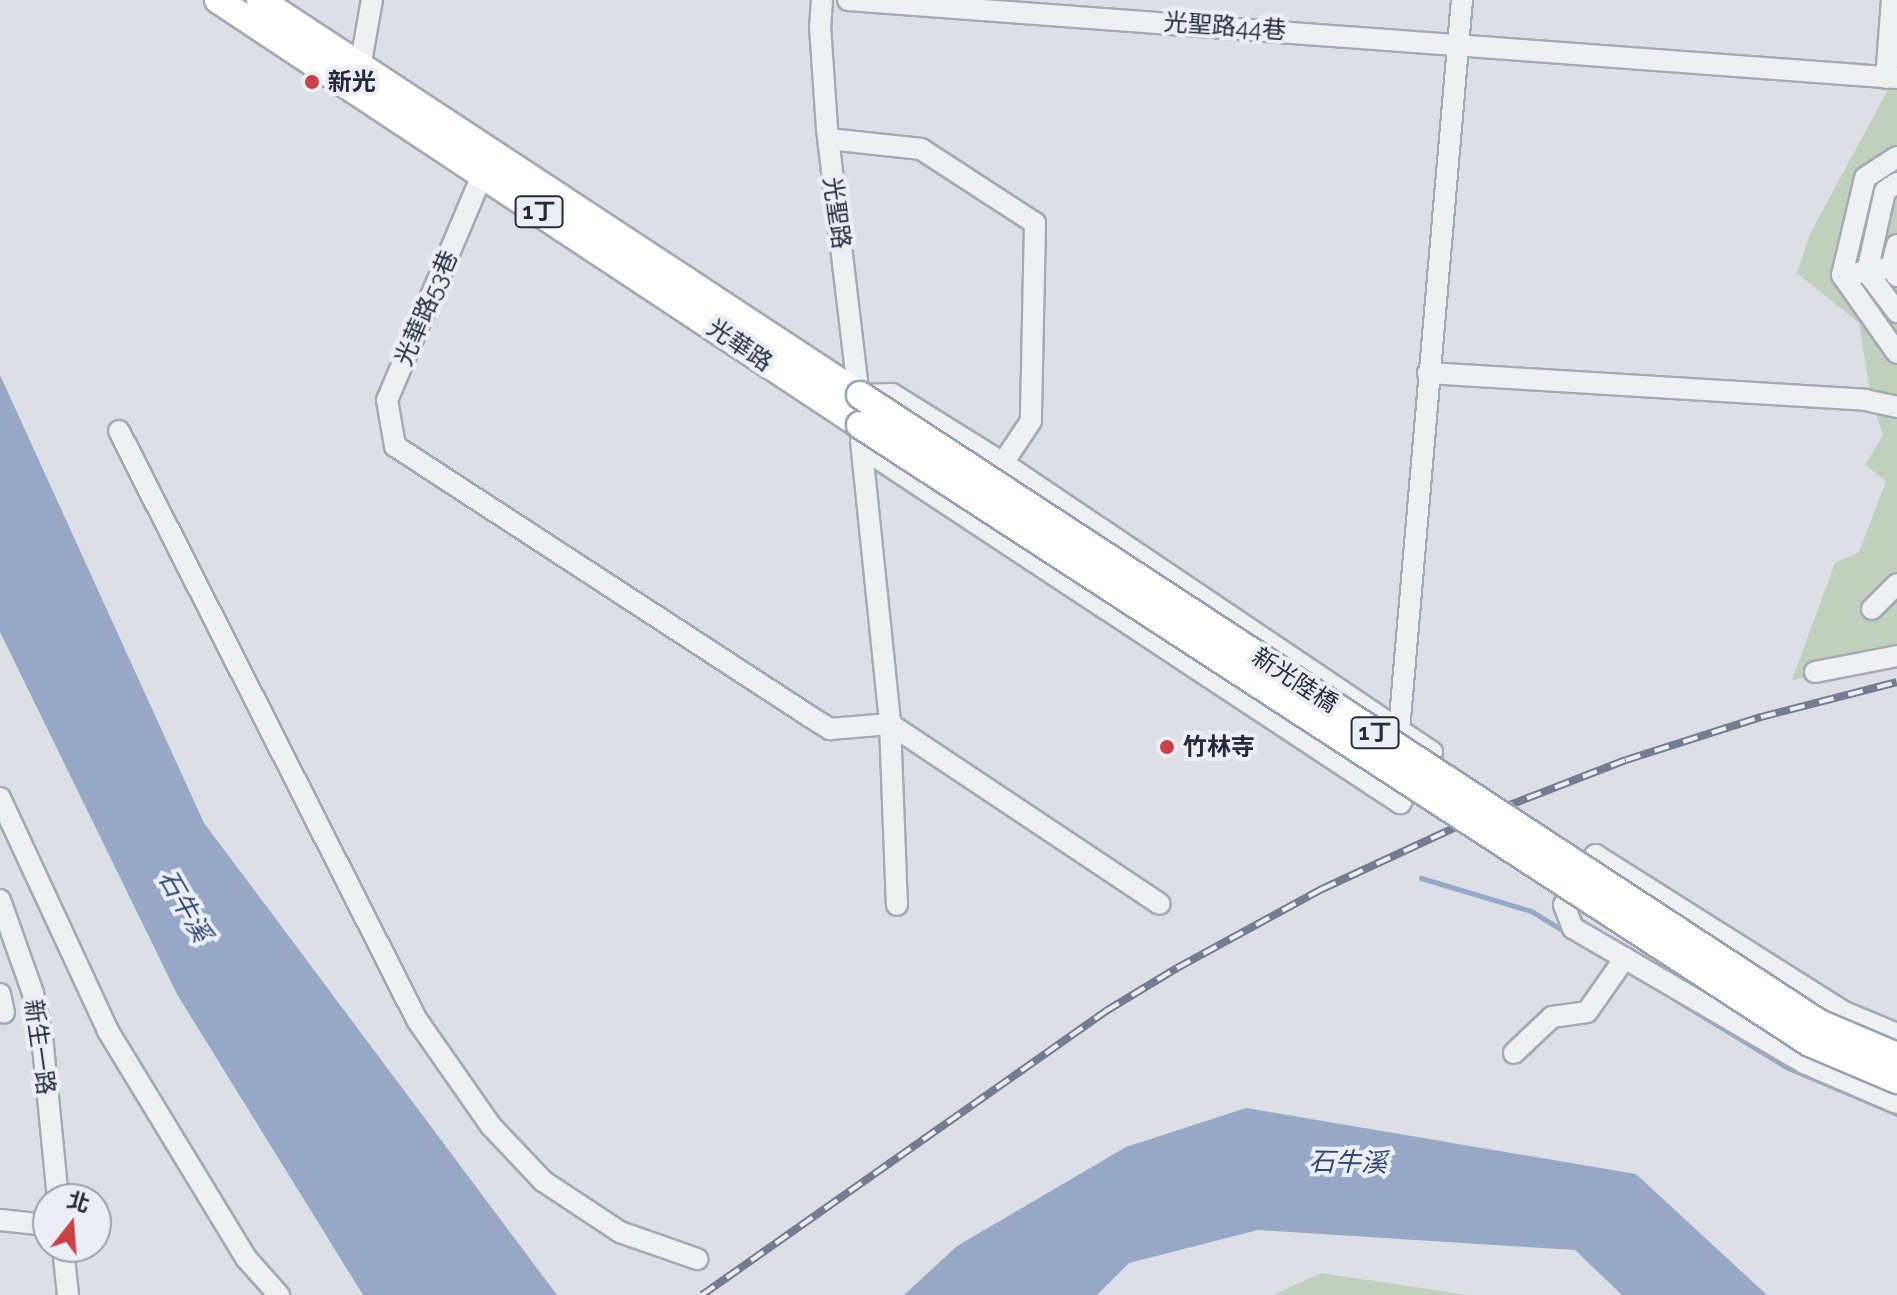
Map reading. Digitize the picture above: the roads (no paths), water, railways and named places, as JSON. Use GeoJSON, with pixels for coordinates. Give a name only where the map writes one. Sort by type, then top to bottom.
{"type":"FeatureCollection","features":[{"type":"Feature","properties":{"kind":"main road","name":"光華路"},"geometry":{"type":"LineString","coordinates":[[218,0],[358,78],[538,196],[860,395]]}},
{"type":"Feature","properties":{"kind":"main road","name":"光華路"},"geometry":{"type":"LineString","coordinates":[[260,0],[483,173],[538,196],[861,436]]}},
{"type":"Feature","properties":{"kind":"main road","name":"新光陸橋"},"geometry":{"type":"LineString","coordinates":[[860,395],[1819,1023],[1897,1056]]}},
{"type":"Feature","properties":{"kind":"main road","name":"新光陸橋"},"geometry":{"type":"LineString","coordinates":[[861,436],[1810,1043],[1897,1080]]}},
{"type":"Feature","properties":{"kind":"street"},"geometry":{"type":"LineString","coordinates":[[358,78],[372,0]]}},
{"type":"Feature","properties":{"kind":"street","name":"光聖路"},"geometry":{"type":"LineString","coordinates":[[822,0],[820,26],[829,139],[860,395],[861,436]]}},
{"type":"Feature","properties":{"kind":"street","name":"光聖路44巷"},"geometry":{"type":"LineString","coordinates":[[848,0],[1458,43],[1892,78]]}},
{"type":"Feature","properties":{"kind":"street"},"geometry":{"type":"LineString","coordinates":[[1399,730],[1462,0]]}},
{"type":"Feature","properties":{"kind":"street"},"geometry":{"type":"LineString","coordinates":[[1892,0],[1892,78]]}},
{"type":"Feature","properties":{"kind":"street"},"geometry":{"type":"LineString","coordinates":[[829,139],[921,149],[1035,223],[1031,421],[1003,463]]}},
{"type":"Feature","properties":{"kind":"street"},"geometry":{"type":"LineString","coordinates":[[1897,157],[1865,178],[1842,275],[1897,353]]}},
{"type":"Feature","properties":{"kind":"street","name":"光華路53巷"},"geometry":{"type":"LineString","coordinates":[[483,173],[387,400],[395,446],[830,729],[890,724]]}},
{"type":"Feature","properties":{"kind":"street"},"geometry":{"type":"LineString","coordinates":[[1865,178],[1893,191],[1867,272]]}},
{"type":"Feature","properties":{"kind":"street"},"geometry":{"type":"LineString","coordinates":[[1842,275],[1895,270],[1897,245]]}},
{"type":"Feature","properties":{"kind":"street"},"geometry":{"type":"LineString","coordinates":[[1867,272],[1897,312]]}},
{"type":"Feature","properties":{"kind":"street"},"geometry":{"type":"LineString","coordinates":[[1428,373],[1865,400],[1897,407]]}},
{"type":"Feature","properties":{"kind":"street"},"geometry":{"type":"LineString","coordinates":[[860,395],[892,394],[1003,463],[1432,752],[1400,803],[861,436]]}},
{"type":"Feature","properties":{"kind":"street"},"geometry":{"type":"LineString","coordinates":[[119,431],[267,719],[344,882],[425,1032],[491,1126],[543,1181],[620,1232],[697,1259]]}},
{"type":"Feature","properties":{"kind":"street"},"geometry":{"type":"LineString","coordinates":[[861,436],[890,724],[897,905]]}},
{"type":"Feature","properties":{"kind":"street"},"geometry":{"type":"LineString","coordinates":[[1872,609],[1897,584]]}},
{"type":"Feature","properties":{"kind":"street"},"geometry":{"type":"LineString","coordinates":[[1815,672],[1897,656]]}},
{"type":"Feature","properties":{"kind":"street"},"geometry":{"type":"LineString","coordinates":[[890,724],[1160,904]]}},
{"type":"Feature","properties":{"kind":"street"},"geometry":{"type":"LineString","coordinates":[[0,798],[108,1031],[246,1258],[279,1295]]}},
{"type":"Feature","properties":{"kind":"street"},"geometry":{"type":"LineString","coordinates":[[1897,1034],[1844,1012],[1596,855],[1564,905],[1573,928],[1804,1063],[1897,1103]]}},
{"type":"Feature","properties":{"kind":"street","name":"新生一路"},"geometry":{"type":"LineString","coordinates":[[0,900],[33,993],[42,1036],[56,1183]]}},
{"type":"Feature","properties":{"kind":"street"},"geometry":{"type":"LineString","coordinates":[[1514,1053],[1552,1017],[1587,1012],[1625,958]]}},
{"type":"Feature","properties":{"kind":"street"},"geometry":{"type":"LineString","coordinates":[[0,1220],[32,1223]]}},
{"type":"Feature","properties":{"kind":"street"},"geometry":{"type":"LineString","coordinates":[[65,1263],[68,1295]]}},
{"type":"Feature","properties":{"kind":"water","name":"石牛溪"},"geometry":{"type":"Polygon","coordinates":[[[0,375],[204,823],[557,1295],[363,1295],[178,996],[0,632],[0,375]]]}},
{"type":"Feature","properties":{"kind":"water","name":"石牛溪"},"geometry":{"type":"Polygon","coordinates":[[[1246,1108],[1636,1174],[1767,1295],[1622,1295],[1575,1250],[1258,1230],[1129,1263],[1097,1295],[904,1295],[957,1246],[1126,1147],[1246,1108]]]}},
{"type":"Feature","properties":{"kind":"waterway"},"geometry":{"type":"LineString","coordinates":[[1421,878],[1531,911],[1569,934]]}},
{"type":"Feature","properties":{"kind":"waterway"},"geometry":{"type":"LineString","coordinates":[[1676,1000],[1786,1067],[1897,1114]]}},
{"type":"Feature","properties":{"kind":"railway"},"geometry":{"type":"LineString","coordinates":[[702,1295],[1106,1011],[1177,968],[1322,889],[1471,820],[1626,760],[1761,717],[1897,682]]}},
{"type":"Feature","properties":{"kind":"place","name":"新光"},"geometry":{"type":"Point","coordinates":[312,82]}},
{"type":"Feature","properties":{"kind":"place","name":"竹林寺"},"geometry":{"type":"Point","coordinates":[1167,747]}}]}
